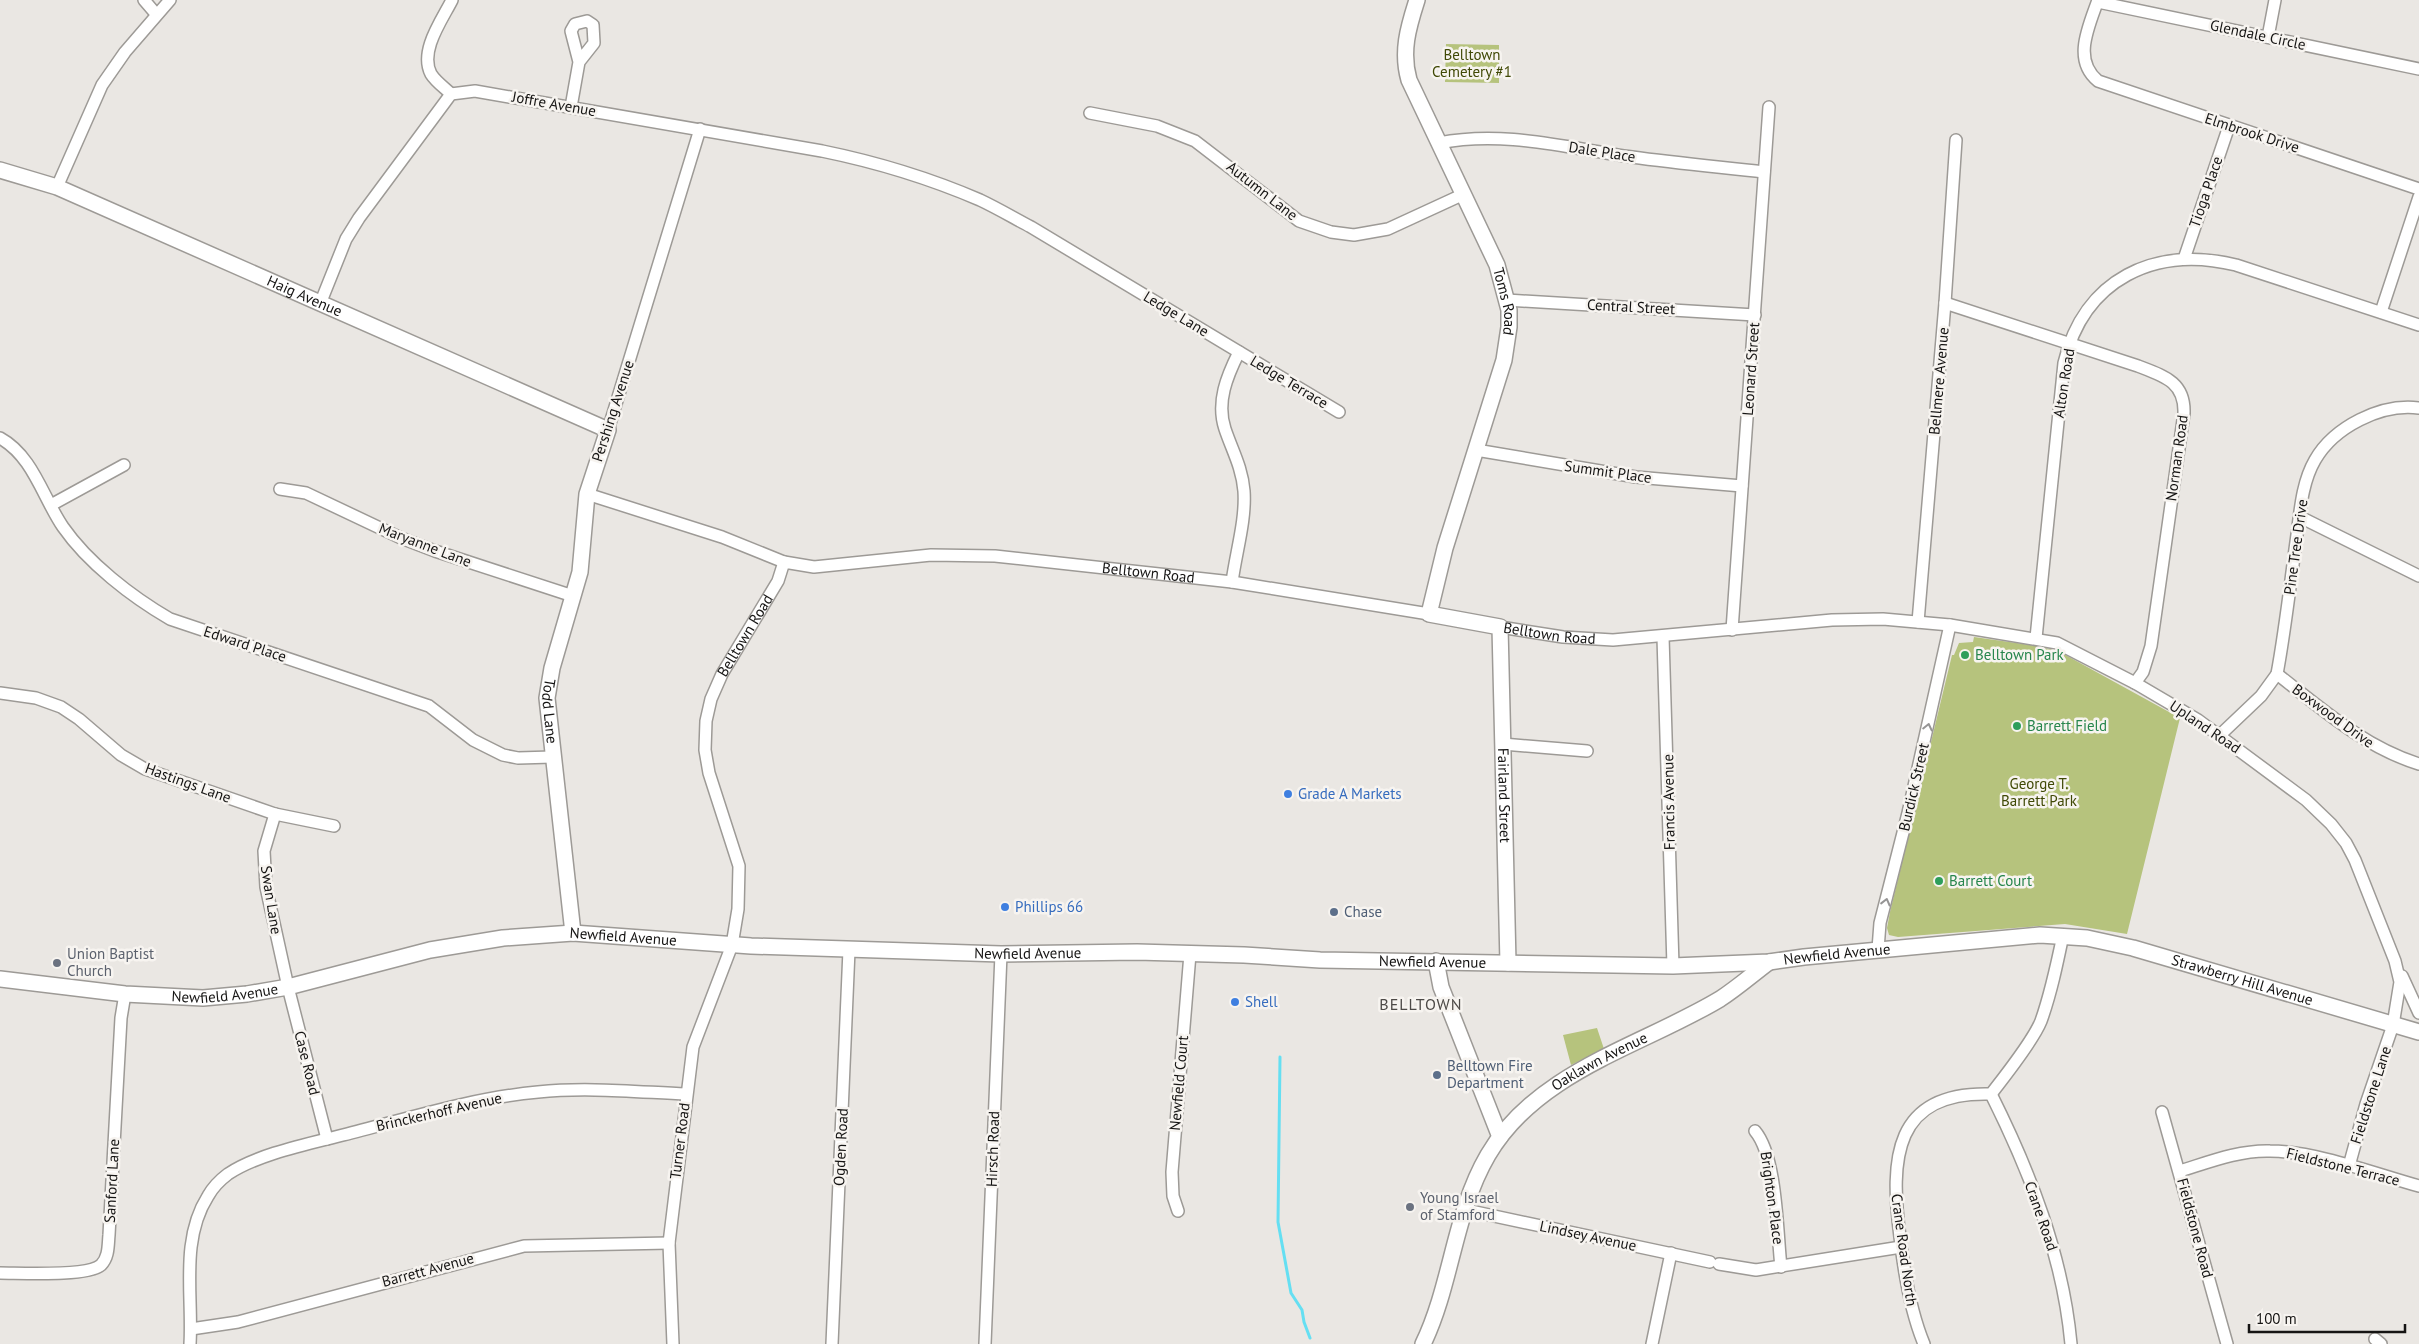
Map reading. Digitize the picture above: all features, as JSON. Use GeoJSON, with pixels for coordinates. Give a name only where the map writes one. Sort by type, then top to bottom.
{"type":"FeatureCollection","features":[{"type":"Feature","properties":{"kind":"street"},"geometry":{"type":"LineString","coordinates":[[144,0],[156,14]]}},
{"type":"Feature","properties":{"kind":"street"},"geometry":{"type":"LineString","coordinates":[[57,187],[102,84],[125,52],[170,0]]}},
{"type":"Feature","properties":{"kind":"street"},"geometry":{"type":"LineString","coordinates":[[320,304],[346,238],[451,94],[432,75],[428,66],[428,55],[430,46],[452,0]]}},
{"type":"Feature","properties":{"kind":"street","name":"Toms Road"},"geometry":{"type":"LineString","coordinates":[[1417,0],[1405,40],[1405,64],[1412,90],[1497,265],[1507,300],[1508,342],[1445,548],[1429,614]]}},
{"type":"Feature","properties":{"kind":"street"},"geometry":{"type":"LineString","coordinates":[[2268,37],[2275,0]]}},
{"type":"Feature","properties":{"kind":"street","name":"Glendale Circle"},"geometry":{"type":"LineString","coordinates":[[2098,1],[2419,69]]}},
{"type":"Feature","properties":{"kind":"street","name":"Elmbrook Drive"},"geometry":{"type":"LineString","coordinates":[[2098,1],[2084,45],[2084,55],[2088,71],[2108,86],[2419,189]]}},
{"type":"Feature","properties":{"kind":"street"},"geometry":{"type":"LineString","coordinates":[[570,108],[578,62]]}},
{"type":"Feature","properties":{"kind":"street","name":"Joffre Avenue"},"geometry":{"type":"LineString","coordinates":[[451,94],[475,91],[700,129],[865,160],[901,171]]}},
{"type":"Feature","properties":{"kind":"street","name":"Leonard Street"},"geometry":{"type":"LineString","coordinates":[[1732,630],[1769,107]]}},
{"type":"Feature","properties":{"kind":"street","name":"Autumn Lane"},"geometry":{"type":"LineString","coordinates":[[1090,113],[1157,126],[1195,141],[1299,221],[1332,232],[1354,235],[1388,229],[1464,194]]}},
{"type":"Feature","properties":{"kind":"street","name":"Tioga Place"},"geometry":{"type":"LineString","coordinates":[[2184,259],[2229,126]]}},
{"type":"Feature","properties":{"kind":"street","name":"Pershing Avenue"},"geometry":{"type":"LineString","coordinates":[[587,494],[700,129]]}},
{"type":"Feature","properties":{"kind":"street","name":"Dale Place"},"geometry":{"type":"LineString","coordinates":[[1439,144],[1478,138],[1504,137],[1679,164],[1764,172]]}},
{"type":"Feature","properties":{"kind":"street","name":"Bellmere Avenue"},"geometry":{"type":"LineString","coordinates":[[1918,622],[1945,303],[1956,140]]}},
{"type":"Feature","properties":{"kind":"street","name":"Haig Avenue"},"geometry":{"type":"LineString","coordinates":[[0,170],[57,187],[608,430]]}},
{"type":"Feature","properties":{"kind":"street","name":"Ledge Lane"},"geometry":{"type":"LineString","coordinates":[[901,171],[944,185],[982,201],[1031,228],[1239,352]]}},
{"type":"Feature","properties":{"kind":"street"},"geometry":{"type":"LineString","coordinates":[[2381,312],[2419,197]]}},
{"type":"Feature","properties":{"kind":"street","name":"Alton Road"},"geometry":{"type":"LineString","coordinates":[[2036,638],[2062,374],[2069,344],[2090,309],[2111,284],[2143,268],[2184,259],[2205,259],[2236,265],[2419,325]]}},
{"type":"Feature","properties":{"kind":"street","name":"Central Street"},"geometry":{"type":"LineString","coordinates":[[1507,300],[1755,315]]}},
{"type":"Feature","properties":{"kind":"street","name":"Norman Road"},"geometry":{"type":"LineString","coordinates":[[1945,303],[2138,366],[2168,379],[2180,391],[2184,402],[2152,646],[2143,672],[2135,683]]}},
{"type":"Feature","properties":{"kind":"street"},"geometry":{"type":"LineString","coordinates":[[1232,582],[1244,494],[1240,466],[1225,428],[1222,400],[1226,377],[1239,352]]}},
{"type":"Feature","properties":{"kind":"street","name":"Ledge Terrace"},"geometry":{"type":"LineString","coordinates":[[1239,352],[1339,412]]}},
{"type":"Feature","properties":{"kind":"street","name":"Pine Tree Drive"},"geometry":{"type":"LineString","coordinates":[[2220,735],[2261,696],[2277,674],[2300,517],[2315,460],[2334,438],[2360,419],[2375,413],[2402,408],[2419,408]]}},
{"type":"Feature","properties":{"kind":"street","name":"Edward Place"},"geometry":{"type":"LineString","coordinates":[[0,438],[17,452],[30,469],[62,526],[92,560],[156,611],[170,619],[429,706],[473,740],[503,755],[518,758],[552,757]]}},
{"type":"Feature","properties":{"kind":"street","name":"Summit Place"},"geometry":{"type":"LineString","coordinates":[[1476,450],[1636,477],[1742,486]]}},
{"type":"Feature","properties":{"kind":"street"},"geometry":{"type":"LineString","coordinates":[[51,505],[124,466]]}},
{"type":"Feature","properties":{"kind":"street","name":"Maryanne Lane"},"geometry":{"type":"LineString","coordinates":[[280,489],[306,493],[401,538],[573,596]]}},
{"type":"Feature","properties":{"kind":"street"},"geometry":{"type":"LineString","coordinates":[[587,494],[722,536],[784,562]]}},
{"type":"Feature","properties":{"kind":"street","name":"Todd Lane"},"geometry":{"type":"LineString","coordinates":[[573,933],[552,757],[547,698],[552,668],[580,572],[587,494]]}},
{"type":"Feature","properties":{"kind":"street"},"geometry":{"type":"LineString","coordinates":[[2300,517],[2419,576]]}},
{"type":"Feature","properties":{"kind":"street","name":"Belltown Road"},"geometry":{"type":"LineString","coordinates":[[732,945],[738,909],[739,866],[709,773],[705,750],[706,721],[715,688],[778,581],[784,562],[814,567],[930,555],[971,555],[1232,582],[1500,627],[1594,640],[1663,637],[1832,620],[1918,622]]}},
{"type":"Feature","properties":{"kind":"street","name":"Upland Road"},"geometry":{"type":"LineString","coordinates":[[1918,622],[2036,638],[2067,648],[2135,683],[2220,735],[2306,800],[2338,833],[2350,851],[2395,961],[2419,1013]]}},
{"type":"Feature","properties":{"kind":"street","name":"Burdick Street"},"geometry":{"type":"LineString","coordinates":[[1878,949],[1880,923],[1910,804],[1950,625]]}},
{"type":"Feature","properties":{"kind":"street","name":"Fairland Street"},"geometry":{"type":"LineString","coordinates":[[1500,627],[1508,963]]}},
{"type":"Feature","properties":{"kind":"street","name":"Francis Avenue"},"geometry":{"type":"LineString","coordinates":[[1663,637],[1673,966]]}},
{"type":"Feature","properties":{"kind":"street","name":"Boxwood Drive"},"geometry":{"type":"LineString","coordinates":[[2277,674],[2362,739],[2396,757],[2419,764]]}},
{"type":"Feature","properties":{"kind":"street","name":"Hastings Lane"},"geometry":{"type":"LineString","coordinates":[[0,693],[36,698],[61,707],[79,718],[121,755],[144,769],[275,814],[334,826]]}},
{"type":"Feature","properties":{"kind":"street"},"geometry":{"type":"LineString","coordinates":[[1503,744],[1587,751]]}},
{"type":"Feature","properties":{"kind":"street","name":"Swan Lane"},"geometry":{"type":"LineString","coordinates":[[275,814],[264,850],[264,870],[288,986]]}},
{"type":"Feature","properties":{"kind":"street","name":"Newfield Avenue"},"geometry":{"type":"LineString","coordinates":[[0,979],[125,994],[203,998],[247,994],[288,986],[430,950],[503,938],[573,933],[732,945],[849,950],[1001,954],[1190,954],[1320,960],[1673,966],[1769,962],[1804,956],[1878,949],[2025,936],[2062,935]]}},
{"type":"Feature","properties":{"kind":"street"},"geometry":{"type":"LineString","coordinates":[[1991,1094],[2040,1023],[2057,969],[2062,935]]}},
{"type":"Feature","properties":{"kind":"street","name":"Strawberry Hill Avenue"},"geometry":{"type":"LineString","coordinates":[[2062,935],[2102,940],[2133,948],[2419,1032]]}},
{"type":"Feature","properties":{"kind":"street","name":"Turner Road"},"geometry":{"type":"LineString","coordinates":[[673,1344],[668,1280],[669,1243],[686,1094],[693,1047],[732,945]]}},
{"type":"Feature","properties":{"kind":"street","name":"Ogden Road"},"geometry":{"type":"LineString","coordinates":[[832,1344],[849,950]]}},
{"type":"Feature","properties":{"kind":"street","name":"Hirsch Road"},"geometry":{"type":"LineString","coordinates":[[986,1344],[1001,954]]}},
{"type":"Feature","properties":{"kind":"street","name":"Newfield Court"},"geometry":{"type":"LineString","coordinates":[[1178,1211],[1173,1196],[1172,1172],[1190,954]]}},
{"type":"Feature","properties":{"kind":"street"},"geometry":{"type":"LineString","coordinates":[[1436,961],[1441,987],[1500,1137]]}},
{"type":"Feature","properties":{"kind":"street","name":"Upland Road"},"geometry":{"type":"LineString","coordinates":[[2393,1025],[2400,982],[2395,961]]}},
{"type":"Feature","properties":{"kind":"street","name":"Oaklawn Avenue"},"geometry":{"type":"LineString","coordinates":[[1423,1344],[1435,1316],[1466,1210],[1480,1170],[1500,1137],[1532,1105],[1561,1083],[1721,998],[1769,962]]}},
{"type":"Feature","properties":{"kind":"street","name":"Case Road"},"geometry":{"type":"LineString","coordinates":[[288,986],[327,1139]]}},
{"type":"Feature","properties":{"kind":"street","name":"Sanford Lane"},"geometry":{"type":"LineString","coordinates":[[0,1273],[84,1271],[100,1265],[105,1259],[108,1243],[121,1018],[125,994]]}},
{"type":"Feature","properties":{"kind":"street","name":"Fieldstone Lane"},"geometry":{"type":"LineString","coordinates":[[2349,1166],[2366,1104],[2393,1025]]}},
{"type":"Feature","properties":{"kind":"street","name":"Brinckerhoff Avenue"},"geometry":{"type":"LineString","coordinates":[[190,1344],[191,1248],[195,1223],[208,1195],[228,1174],[247,1164],[327,1139],[446,1108],[511,1095],[565,1091],[686,1094]]}},
{"type":"Feature","properties":{"kind":"street","name":"Crane Road North"},"geometry":{"type":"LineString","coordinates":[[1924,1344],[1912,1312],[1901,1247],[1896,1177],[1900,1147],[1921,1112],[1940,1100],[1961,1095],[1991,1094]]}},
{"type":"Feature","properties":{"kind":"street","name":"Crane Road"},"geometry":{"type":"LineString","coordinates":[[1991,1094],[2025,1169],[2050,1238],[2062,1281],[2071,1344]]}},
{"type":"Feature","properties":{"kind":"street","name":"Fieldstone Road"},"geometry":{"type":"LineString","coordinates":[[2162,1112],[2227,1344]]}},
{"type":"Feature","properties":{"kind":"street","name":"Brighton Place"},"geometry":{"type":"LineString","coordinates":[[1755,1131],[1763,1140],[1770,1165],[1781,1268]]}},
{"type":"Feature","properties":{"kind":"street","name":"Fieldstone Terrace"},"geometry":{"type":"LineString","coordinates":[[2180,1171],[2223,1157],[2268,1150],[2299,1154],[2419,1186]]}},
{"type":"Feature","properties":{"kind":"street","name":"Lindsey Avenue"},"geometry":{"type":"LineString","coordinates":[[1466,1210],[1671,1254],[1756,1270],[1781,1268],[1901,1247]]}},
{"type":"Feature","properties":{"kind":"street","name":"Barrett Avenue"},"geometry":{"type":"LineString","coordinates":[[191,1329],[238,1322],[524,1246],[669,1243]]}},
{"type":"Feature","properties":{"kind":"street"},"geometry":{"type":"LineString","coordinates":[[1652,1344],[1671,1254]]}},
{"type":"Feature","properties":{"kind":"green space","name":"Belltown Cemetery #1"},"geometry":{"type":"Polygon","coordinates":[[[1446,44],[1499,45],[1499,83],[1445,82],[1446,44]]]}},
{"type":"Feature","properties":{"kind":"green space","name":"George T. Barrett Park"},"geometry":{"type":"Polygon","coordinates":[[[1974,637],[2038,646],[2060,652],[2180,718],[2127,934],[2065,924],[1898,937],[1889,935],[1887,928],[1890,912],[1952,655],[1954,655],[1959,643],[1973,642],[1974,637]]]}},
{"type":"Feature","properties":{"kind":"green space"},"geometry":{"type":"Polygon","coordinates":[[[1597,1028],[1604,1049],[1571,1065],[1563,1035],[1597,1028]]]}},
{"type":"Feature","properties":{"kind":"waterway"},"geometry":{"type":"LineString","coordinates":[[1280,1057],[1278,1222],[1291,1293],[1302,1310],[1310,1338]]}},
{"type":"Feature","properties":{"kind":"place","name":"Belltown Park"},"geometry":{"type":"Point","coordinates":[1965,655]}},
{"type":"Feature","properties":{"kind":"place","name":"Barrett Field"},"geometry":{"type":"Point","coordinates":[2017,726]}},
{"type":"Feature","properties":{"kind":"place","name":"Grade A Markets"},"geometry":{"type":"Point","coordinates":[1288,794]}},
{"type":"Feature","properties":{"kind":"place","name":"Barrett Court"},"geometry":{"type":"Point","coordinates":[1939,881]}},
{"type":"Feature","properties":{"kind":"place","name":"Phillips 66"},"geometry":{"type":"Point","coordinates":[1005,907]}},
{"type":"Feature","properties":{"kind":"place","name":"Chase"},"geometry":{"type":"Point","coordinates":[1334,912]}},
{"type":"Feature","properties":{"kind":"place","name":"Union Baptist Church"},"geometry":{"type":"Point","coordinates":[57,963]}},
{"type":"Feature","properties":{"kind":"place","name":"Shell"},"geometry":{"type":"Point","coordinates":[1235,1002]}},
{"type":"Feature","properties":{"kind":"place","name":"Belltown Fire Department"},"geometry":{"type":"Point","coordinates":[1437,1075]}},
{"type":"Feature","properties":{"kind":"place","name":"Young Israel of Stamford"},"geometry":{"type":"Point","coordinates":[1410,1207]}},
{"type":"Feature","properties":{"kind":"district","name":"BELLTOWN"},"geometry":{"type":"Point","coordinates":[1421,1004]}}]}
